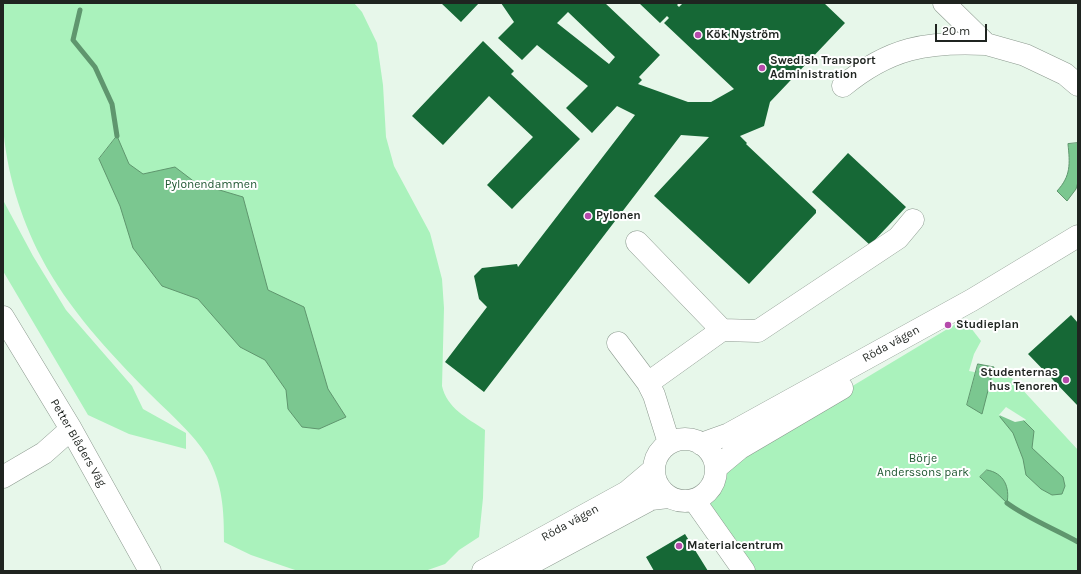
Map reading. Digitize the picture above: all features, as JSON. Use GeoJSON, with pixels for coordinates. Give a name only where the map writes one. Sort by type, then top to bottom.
{"type":"FeatureCollection","features":[{"type":"Feature","properties":{"kind":"street"},"geometry":{"type":"LineString","coordinates":[[944,3],[986,44]]}},
{"type":"Feature","properties":{"kind":"street"},"geometry":{"type":"LineString","coordinates":[[843,86],[868,67],[894,54],[924,45],[957,42],[986,44],[1024,55],[1065,74],[1078,85]]}},
{"type":"Feature","properties":{"kind":"street"},"geometry":{"type":"LineString","coordinates":[[648,383],[722,330],[758,332],[898,238],[913,220]]}},
{"type":"Feature","properties":{"kind":"street","name":"Röda vägen"},"geometry":{"type":"LineString","coordinates":[[716,468],[740,448],[1036,266],[1078,236]]}},
{"type":"Feature","properties":{"kind":"street"},"geometry":{"type":"LineString","coordinates":[[637,242],[722,330]]}},
{"type":"Feature","properties":{"kind":"street","name":"Röda vägen"},"geometry":{"type":"LineString","coordinates":[[1036,266],[1078,246]]}},
{"type":"Feature","properties":{"kind":"street","name":"Röda vägen"},"geometry":{"type":"LineString","coordinates":[[701,444],[729,434],[975,304]]}},
{"type":"Feature","properties":{"kind":"street","name":"Petter Blåders Väg"},"geometry":{"type":"LineString","coordinates":[[3,317],[71,429],[150,571]]}},
{"type":"Feature","properties":{"kind":"street"},"geometry":{"type":"LineString","coordinates":[[618,343],[648,383],[654,395],[669,443]]}},
{"type":"Feature","properties":{"kind":"street"},"geometry":{"type":"LineString","coordinates":[[3,477],[44,453],[71,429]]}},
{"type":"Feature","properties":{"kind":"street"},"geometry":{"type":"LineString","coordinates":[[685,439],[701,444],[714,458],[716,468],[712,486],[704,495],[694,500],[676,501],[668,497],[657,485],[653,470],[655,459],[661,450],[669,443],[685,439]]}},
{"type":"Feature","properties":{"kind":"street","name":"Röda vägen"},"geometry":{"type":"LineString","coordinates":[[483,571],[627,492],[653,470]]}},
{"type":"Feature","properties":{"kind":"street","name":"Röda vägen"},"geometry":{"type":"LineString","coordinates":[[517,571],[651,500],[668,497]]}},
{"type":"Feature","properties":{"kind":"street"},"geometry":{"type":"LineString","coordinates":[[694,500],[744,571]]}},
{"type":"Feature","properties":{"kind":"green space","name":"Pylonendammen"},"geometry":{"type":"Polygon","coordinates":[[[3,3],[354,3],[362,12],[377,43],[383,85],[386,137],[394,166],[430,233],[442,279],[444,308],[442,386],[448,400],[453,406],[465,417],[485,430],[483,498],[479,537],[459,550],[445,564],[425,571],[298,571],[251,555],[224,542],[222,498],[212,466],[202,448],[188,431],[104,346],[76,312],[52,276],[33,242],[15,193],[7,159],[3,125],[2,95],[3,3]]]}},
{"type":"Feature","properties":{"kind":"green space"},"geometry":{"type":"Polygon","coordinates":[[[3,200],[33,256],[66,310],[132,386],[143,409],[186,433],[186,449],[129,434],[88,415],[3,271],[3,200]]]}},
{"type":"Feature","properties":{"kind":"green space","name":"Börje Anderssons park"},"geometry":{"type":"Polygon","coordinates":[[[964,319],[981,341],[974,354],[969,371],[995,376],[1008,374],[1078,450],[1078,571],[751,571],[703,495],[712,483],[716,468],[964,319]]]}},
{"type":"Feature","properties":{"kind":"shaded area","name":"Pylonendammen"},"geometry":{"type":"Polygon","coordinates":[[[117,136],[129,164],[143,174],[175,167],[196,183],[243,197],[268,290],[304,307],[328,389],[346,417],[319,429],[302,427],[288,409],[286,390],[265,360],[240,347],[198,299],[162,286],[133,248],[120,206],[99,159],[117,136]]]}},
{"type":"Feature","properties":{"kind":"shaded area"},"geometry":{"type":"Polygon","coordinates":[[[1078,143],[1078,182],[1076,189],[1067,201],[1057,191],[1067,175],[1069,164],[1068,144],[1078,143]]]}},
{"type":"Feature","properties":{"kind":"shaded area"},"geometry":{"type":"Polygon","coordinates":[[[978,364],[994,367],[982,414],[967,405],[978,364]]]}},
{"type":"Feature","properties":{"kind":"shaded area"},"geometry":{"type":"Polygon","coordinates":[[[1007,409],[1023,420],[1034,431],[1032,448],[1063,477],[1065,486],[1062,494],[1052,495],[1041,489],[1026,475],[1023,459],[1013,433],[1000,417],[1007,409]]]}},
{"type":"Feature","properties":{"kind":"shaded area"},"geometry":{"type":"Polygon","coordinates":[[[987,470],[998,474],[1002,478],[1008,492],[1007,503],[980,477],[987,470]]]}},
{"type":"Feature","properties":{"kind":"pier"},"geometry":{"type":"Polygon","coordinates":[[[1006,407],[1026,420],[1015,422],[999,415],[1006,407]]]}},
{"type":"Feature","properties":{"kind":"building"},"geometry":{"type":"Polygon","coordinates":[[[441,3],[479,3],[461,22],[441,3]]]}},
{"type":"Feature","properties":{"kind":"building"},"geometry":{"type":"Polygon","coordinates":[[[501,3],[605,3],[660,55],[639,77],[642,80],[638,84],[688,102],[711,102],[734,89],[664,23],[669,18],[667,16],[660,23],[639,3],[679,3],[677,5],[679,7],[683,3],[824,3],[845,23],[770,102],[764,126],[740,136],[747,143],[746,144],[816,210],[816,213],[749,284],[654,196],[709,137],[681,135],[484,392],[445,362],[487,307],[479,299],[474,276],[482,268],[517,264],[518,267],[635,115],[617,106],[592,133],[566,108],[588,86],[537,45],[522,60],[498,38],[514,22],[501,3]],[[568,12],[557,23],[609,64],[615,57],[568,12]]]}},
{"type":"Feature","properties":{"kind":"building"},"geometry":{"type":"Polygon","coordinates":[[[483,41],[514,71],[511,74],[580,139],[512,209],[487,185],[533,137],[489,96],[443,145],[412,116],[483,41]]]}},
{"type":"Feature","properties":{"kind":"building"},"geometry":{"type":"Polygon","coordinates":[[[848,153],[906,207],[870,245],[812,192],[848,153]]]}},
{"type":"Feature","properties":{"kind":"building","name":"Studenternas hus Tenoren"},"geometry":{"type":"Polygon","coordinates":[[[1071,315],[1078,323],[1078,406],[1028,354],[1071,315]]]}},
{"type":"Feature","properties":{"kind":"building","name":"Materialcentrum"},"geometry":{"type":"Polygon","coordinates":[[[685,534],[708,571],[654,571],[646,557],[685,534]]]}},
{"type":"Feature","properties":{"kind":"waterway"},"geometry":{"type":"LineString","coordinates":[[80,10],[73,40],[95,67],[112,104],[117,136]]}},
{"type":"Feature","properties":{"kind":"waterway"},"geometry":{"type":"LineString","coordinates":[[1007,503],[1032,519],[1078,542]]}},
{"type":"Feature","properties":{"kind":"place","name":"Kök Nyström"},"geometry":{"type":"Point","coordinates":[698,35]}},
{"type":"Feature","properties":{"kind":"place","name":"Swedish Transport Administration"},"geometry":{"type":"Point","coordinates":[762,68]}},
{"type":"Feature","properties":{"kind":"place","name":"Pylonen"},"geometry":{"type":"Point","coordinates":[588,216]}},
{"type":"Feature","properties":{"kind":"place","name":"Studieplan"},"geometry":{"type":"Point","coordinates":[948,325]}},
{"type":"Feature","properties":{"kind":"place","name":"Studenternas hus Tenoren"},"geometry":{"type":"Point","coordinates":[1066,380]}},
{"type":"Feature","properties":{"kind":"place","name":"Materialcentrum"},"geometry":{"type":"Point","coordinates":[679,546]}}]}
